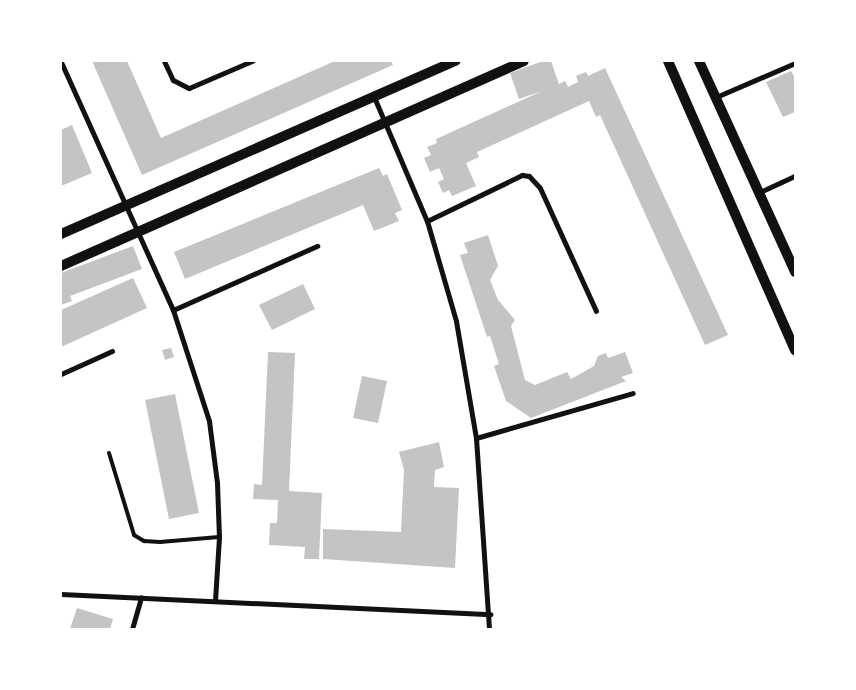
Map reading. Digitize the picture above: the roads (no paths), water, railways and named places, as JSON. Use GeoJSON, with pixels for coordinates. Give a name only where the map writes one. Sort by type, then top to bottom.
{"type":"FeatureCollection","features":[{"type":"Feature","properties":{"kind":"main road"},"geometry":{"type":"LineString","coordinates":[[61,234],[456,61]]}},
{"type":"Feature","properties":{"kind":"main road"},"geometry":{"type":"LineString","coordinates":[[61,266],[524,61]]}},
{"type":"Feature","properties":{"kind":"main road"},"geometry":{"type":"LineString","coordinates":[[668,61],[795,350]]}},
{"type":"Feature","properties":{"kind":"main road"},"geometry":{"type":"LineString","coordinates":[[699,61],[795,272]]}},
{"type":"Feature","properties":{"kind":"street"},"geometry":{"type":"LineString","coordinates":[[164,61],[173,80],[189,88],[252,61]]}},
{"type":"Feature","properties":{"kind":"street"},"geometry":{"type":"LineString","coordinates":[[61,62],[139,231],[173,310],[209,421],[217,483],[219,537],[215,600]]}},
{"type":"Feature","properties":{"kind":"street"},"geometry":{"type":"LineString","coordinates":[[716,97],[795,63]]}},
{"type":"Feature","properties":{"kind":"street"},"geometry":{"type":"LineString","coordinates":[[374,96],[387,122],[427,221],[456,321],[476,438],[490,614],[489,629]]}},
{"type":"Feature","properties":{"kind":"street"},"geometry":{"type":"LineString","coordinates":[[427,221],[522,175],[529,176],[540,188],[596,311]]}},
{"type":"Feature","properties":{"kind":"street"},"geometry":{"type":"LineString","coordinates":[[760,192],[795,176]]}},
{"type":"Feature","properties":{"kind":"street"},"geometry":{"type":"LineString","coordinates":[[173,310],[316,246]]}},
{"type":"Feature","properties":{"kind":"street"},"geometry":{"type":"LineString","coordinates":[[61,374],[112,351]]}},
{"type":"Feature","properties":{"kind":"street"},"geometry":{"type":"LineString","coordinates":[[476,438],[633,393]]}},
{"type":"Feature","properties":{"kind":"street"},"geometry":{"type":"LineString","coordinates":[[61,594],[490,614]]}},
{"type":"Feature","properties":{"kind":"street"},"geometry":{"type":"LineString","coordinates":[[132,629],[141,597]]}},
{"type":"Feature","properties":{"kind":"lane"},"geometry":{"type":"LineString","coordinates":[[109,453],[134,535],[144,542],[219,537]]}}]}
